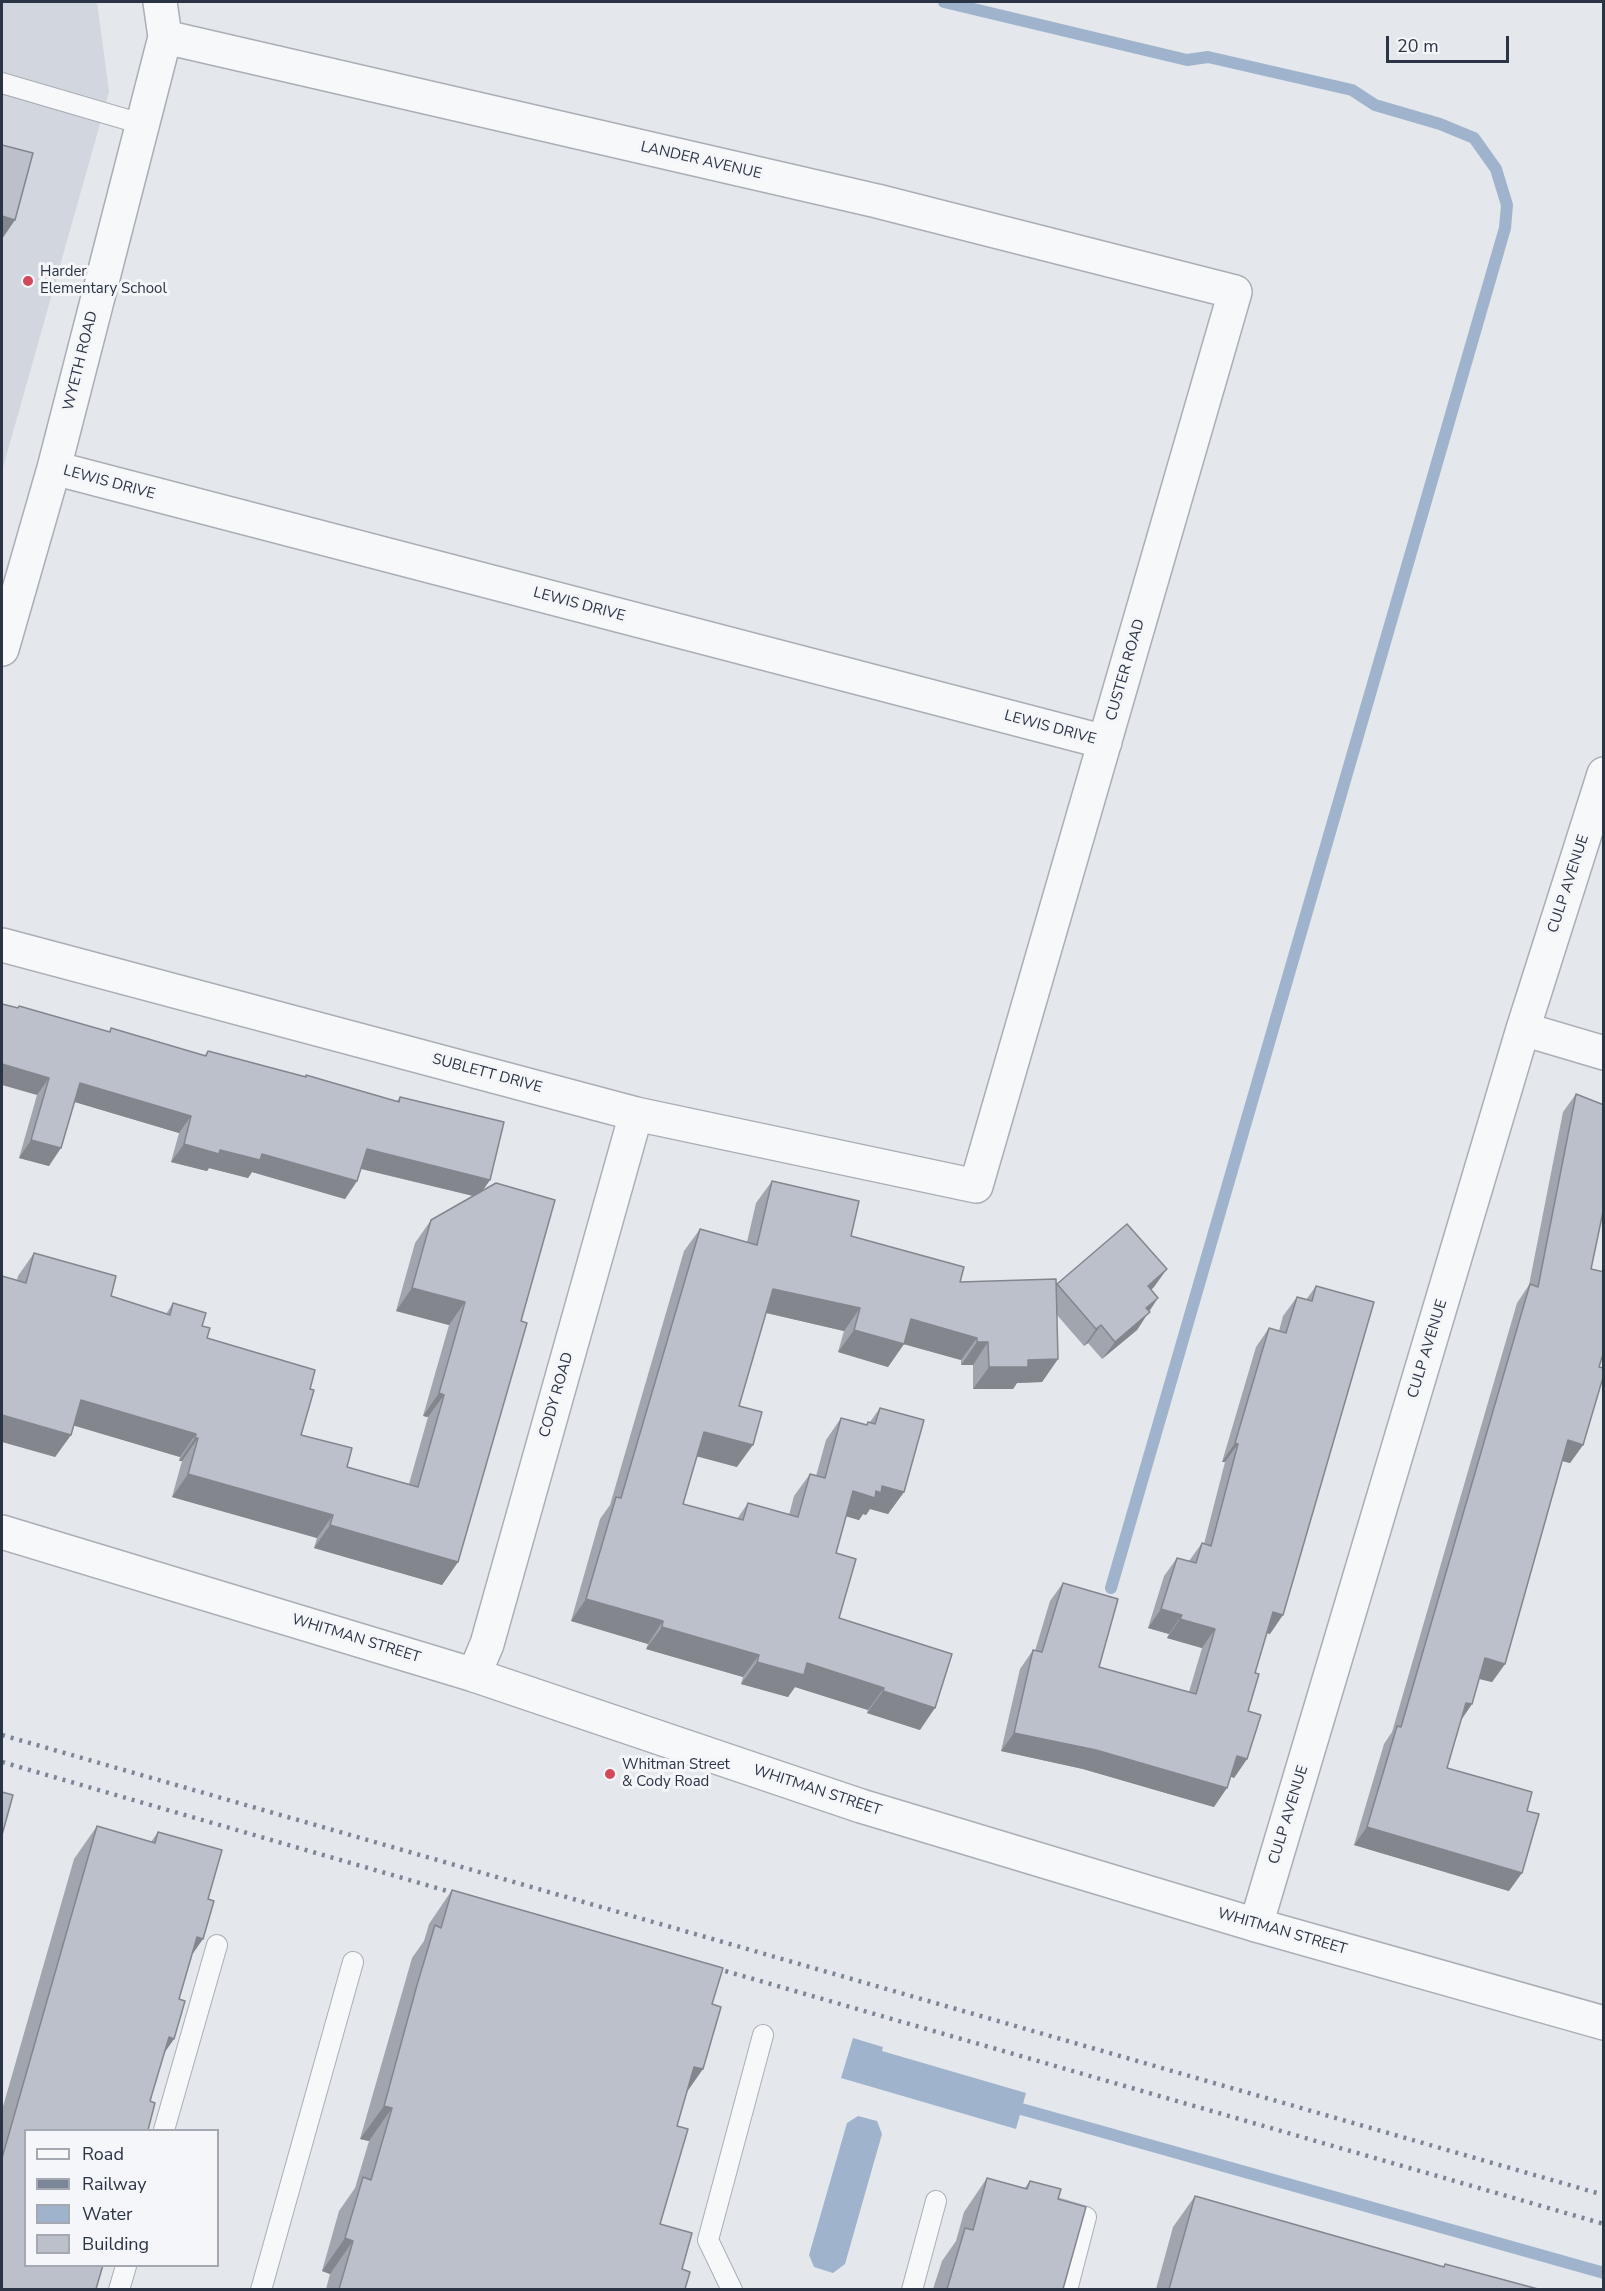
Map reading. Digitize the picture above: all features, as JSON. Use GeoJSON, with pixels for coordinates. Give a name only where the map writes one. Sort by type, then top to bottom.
{"type":"FeatureCollection","features":[{"type":"Feature","properties":{"kind":"street","name":"WYETH ROAD"},"geometry":{"type":"LineString","coordinates":[[2,649],[54,468],[165,37],[160,2]]}},
{"type":"Feature","properties":{"kind":"street","name":"LANDER AVENUE"},"geometry":{"type":"LineString","coordinates":[[165,37],[877,201],[1235,292]]}},
{"type":"Feature","properties":{"kind":"street","name":"CUSTER ROAD"},"geometry":{"type":"LineString","coordinates":[[976,1186],[1235,292]]}},
{"type":"Feature","properties":{"kind":"street","name":"LEWIS DRIVE"},"geometry":{"type":"LineString","coordinates":[[54,468],[1105,742]]}},
{"type":"Feature","properties":{"kind":"street","name":"CULP AVENUE"},"geometry":{"type":"LineString","coordinates":[[1256,1925],[1523,1029],[1604,774]]}},
{"type":"Feature","properties":{"kind":"street","name":"SUBLETT DRIVE"},"geometry":{"type":"LineString","coordinates":[[2,945],[636,1114],[976,1186]]}},
{"type":"Feature","properties":{"kind":"street"},"geometry":{"type":"LineString","coordinates":[[1523,1029],[1604,1053]]}},
{"type":"Feature","properties":{"kind":"street","name":"CODY ROAD"},"geometry":{"type":"LineString","coordinates":[[474,1675],[487,1644],[636,1114]]}},
{"type":"Feature","properties":{"kind":"street","name":"WHITMAN STREET"},"geometry":{"type":"LineString","coordinates":[[2,1532],[474,1675],[861,1806],[1256,1925],[1604,2023]]}},
{"type":"Feature","properties":{"kind":"lane"},"geometry":{"type":"LineString","coordinates":[[2,82],[142,124]]}},
{"type":"Feature","properties":{"kind":"lane"},"geometry":{"type":"LineString","coordinates":[[164,2129],[217,1945]]}},
{"type":"Feature","properties":{"kind":"lane"},"geometry":{"type":"LineString","coordinates":[[261,2289],[353,1962]]}},
{"type":"Feature","properties":{"kind":"lane"},"geometry":{"type":"LineString","coordinates":[[732,2289],[708,2240],[763,2035]]}},
{"type":"Feature","properties":{"kind":"lane"},"geometry":{"type":"LineString","coordinates":[[912,2289],[936,2201]]}},
{"type":"Feature","properties":{"kind":"lane"},"geometry":{"type":"LineString","coordinates":[[1042,2204],[1086,2217],[1067,2289]]}},
{"type":"Feature","properties":{"kind":"lane"},"geometry":{"type":"LineString","coordinates":[[119,2289],[125,2267]]}},
{"type":"Feature","properties":{"kind":"shaded area","name":"Harder Elementary School"},"geometry":{"type":"Polygon","coordinates":[[[2,2],[97,2],[109,92],[2,471],[2,2]]]}},
{"type":"Feature","properties":{"kind":"water"},"geometry":{"type":"Polygon","coordinates":[[[853,2038],[883,2047],[882,2051],[1026,2093],[1016,2129],[841,2078],[853,2038]]]}},
{"type":"Feature","properties":{"kind":"water"},"geometry":{"type":"Polygon","coordinates":[[[858,2116],[877,2121],[882,2134],[845,2264],[833,2273],[814,2267],[809,2255],[847,2123],[858,2116]]]}},
{"type":"Feature","properties":{"kind":"building"},"geometry":{"type":"Polygon","coordinates":[[[2,145],[33,153],[15,220],[2,216],[2,145]]]}},
{"type":"Feature","properties":{"kind":"building"},"geometry":{"type":"Polygon","coordinates":[[[2,1004],[18,1008],[19,1006],[110,1032],[111,1028],[206,1056],[208,1051],[306,1077],[306,1075],[399,1102],[400,1097],[504,1122],[490,1180],[367,1149],[357,1181],[262,1154],[260,1160],[220,1150],[219,1154],[184,1144],[191,1116],[80,1083],[61,1148],[31,1140],[49,1078],[2,1064],[2,1004]]]}},
{"type":"Feature","properties":{"kind":"building"},"geometry":{"type":"Polygon","coordinates":[[[1576,1094],[1604,1105],[1604,1207],[1591,1269],[1604,1272],[1604,1351],[1599,1367],[1604,1368],[1604,1374],[1583,1445],[1568,1440],[1505,1664],[1485,1658],[1472,1704],[1466,1703],[1447,1768],[1532,1792],[1527,1811],[1539,1814],[1522,1873],[1367,1827],[1397,1726],[1401,1727],[1530,1284],[1538,1287],[1576,1094]]]}},
{"type":"Feature","properties":{"kind":"building"},"geometry":{"type":"Polygon","coordinates":[[[772,1181],[859,1201],[851,1236],[964,1267],[960,1282],[1056,1279],[1058,1359],[1028,1360],[1028,1367],[989,1367],[988,1342],[977,1342],[977,1338],[911,1319],[904,1344],[854,1330],[860,1308],[773,1289],[739,1406],[762,1412],[753,1445],[704,1432],[683,1504],[743,1520],[748,1503],[798,1517],[810,1474],[825,1478],[841,1418],[867,1425],[868,1422],[875,1424],[880,1408],[924,1420],[904,1492],[882,1486],[881,1493],[876,1491],[875,1498],[853,1491],[836,1553],[856,1559],[839,1618],[952,1654],[935,1708],[883,1691],[884,1688],[807,1663],[804,1675],[757,1662],[759,1655],[662,1627],[663,1621],[586,1599],[616,1497],[621,1498],[700,1229],[757,1245],[772,1181]]]}},
{"type":"Feature","properties":{"kind":"building"},"geometry":{"type":"Polygon","coordinates":[[[496,1183],[555,1200],[521,1321],[527,1323],[458,1562],[330,1525],[333,1515],[188,1474],[198,1438],[195,1438],[196,1434],[81,1400],[71,1435],[2,1415],[2,1276],[26,1283],[34,1253],[116,1276],[111,1296],[170,1315],[173,1303],[206,1313],[202,1326],[210,1328],[207,1338],[315,1370],[310,1389],[314,1390],[301,1435],[352,1448],[347,1467],[418,1487],[444,1395],[439,1393],[465,1302],[412,1288],[431,1220],[496,1183]]]}},
{"type":"Feature","properties":{"kind":"building"},"geometry":{"type":"Polygon","coordinates":[[[1127,1224],[1167,1269],[1148,1286],[1158,1298],[1146,1308],[1150,1312],[1115,1342],[1101,1325],[1096,1329],[1057,1284],[1127,1224]]]}},
{"type":"Feature","properties":{"kind":"building"},"geometry":{"type":"Polygon","coordinates":[[[1316,1286],[1374,1302],[1283,1615],[1273,1612],[1255,1673],[1259,1674],[1248,1711],[1261,1715],[1247,1759],[1237,1756],[1227,1788],[1096,1750],[1014,1733],[1033,1650],[1042,1652],[1063,1583],[1118,1599],[1099,1667],[1196,1694],[1215,1629],[1180,1619],[1182,1615],[1161,1609],[1177,1558],[1196,1563],[1202,1543],[1211,1546],[1238,1444],[1235,1443],[1269,1328],[1286,1333],[1297,1297],[1312,1301],[1316,1286]]]}},
{"type":"Feature","properties":{"kind":"building"},"geometry":{"type":"Polygon","coordinates":[[[2,1792],[13,1795],[2,1835],[2,1792]]]}},
{"type":"Feature","properties":{"kind":"building"},"geometry":{"type":"Polygon","coordinates":[[[97,1826],[155,1843],[158,1832],[222,1850],[208,1899],[214,1901],[203,1939],[197,1937],[179,1999],[185,2001],[174,2039],[169,2037],[150,2101],[155,2103],[148,2129],[24,2129],[24,2267],[102,2267],[96,2289],[2,2289],[2,2158],[97,1826]]]}},
{"type":"Feature","properties":{"kind":"building"},"geometry":{"type":"Polygon","coordinates":[[[452,1890],[723,1968],[712,2004],[721,2007],[703,2069],[694,2067],[677,2126],[688,2129],[660,2224],[692,2233],[682,2269],[690,2272],[685,2289],[339,2289],[353,2241],[345,2238],[363,2177],[371,2180],[392,2108],[384,2106],[417,1985],[435,1925],[441,1928],[452,1890]]]}},
{"type":"Feature","properties":{"kind":"building"},"geometry":{"type":"Polygon","coordinates":[[[987,2178],[1027,2189],[1030,2181],[1061,2189],[1058,2199],[1086,2207],[1063,2289],[947,2289],[965,2228],[973,2230],[987,2178]]]}},
{"type":"Feature","properties":{"kind":"building"},"geometry":{"type":"Polygon","coordinates":[[[1195,2196],[1444,2267],[1445,2264],[1538,2289],[1169,2289],[1195,2196]]]}},
{"type":"Feature","properties":{"kind":"waterway"},"geometry":{"type":"LineString","coordinates":[[944,2],[1187,60],[1208,57],[1352,90],[1375,105],[1440,124],[1474,138],[1496,169],[1507,205],[1505,228],[1111,1588]]}},
{"type":"Feature","properties":{"kind":"waterway"},"geometry":{"type":"LineString","coordinates":[[1007,2105],[1604,2273]]}},
{"type":"Feature","properties":{"kind":"railway"},"geometry":{"type":"LineString","coordinates":[[2,1735],[1604,2195]]}},
{"type":"Feature","properties":{"kind":"railway"},"geometry":{"type":"LineString","coordinates":[[2,1762],[468,1897]]}},
{"type":"Feature","properties":{"kind":"railway"},"geometry":{"type":"LineString","coordinates":[[708,1966],[1604,2224]]}},
{"type":"Feature","properties":{"kind":"place","name":"Harder Elementary School"},"geometry":{"type":"Point","coordinates":[28,281]}},
{"type":"Feature","properties":{"kind":"place","name":"Whitman Street & Cody Road"},"geometry":{"type":"Point","coordinates":[610,1774]}}]}
